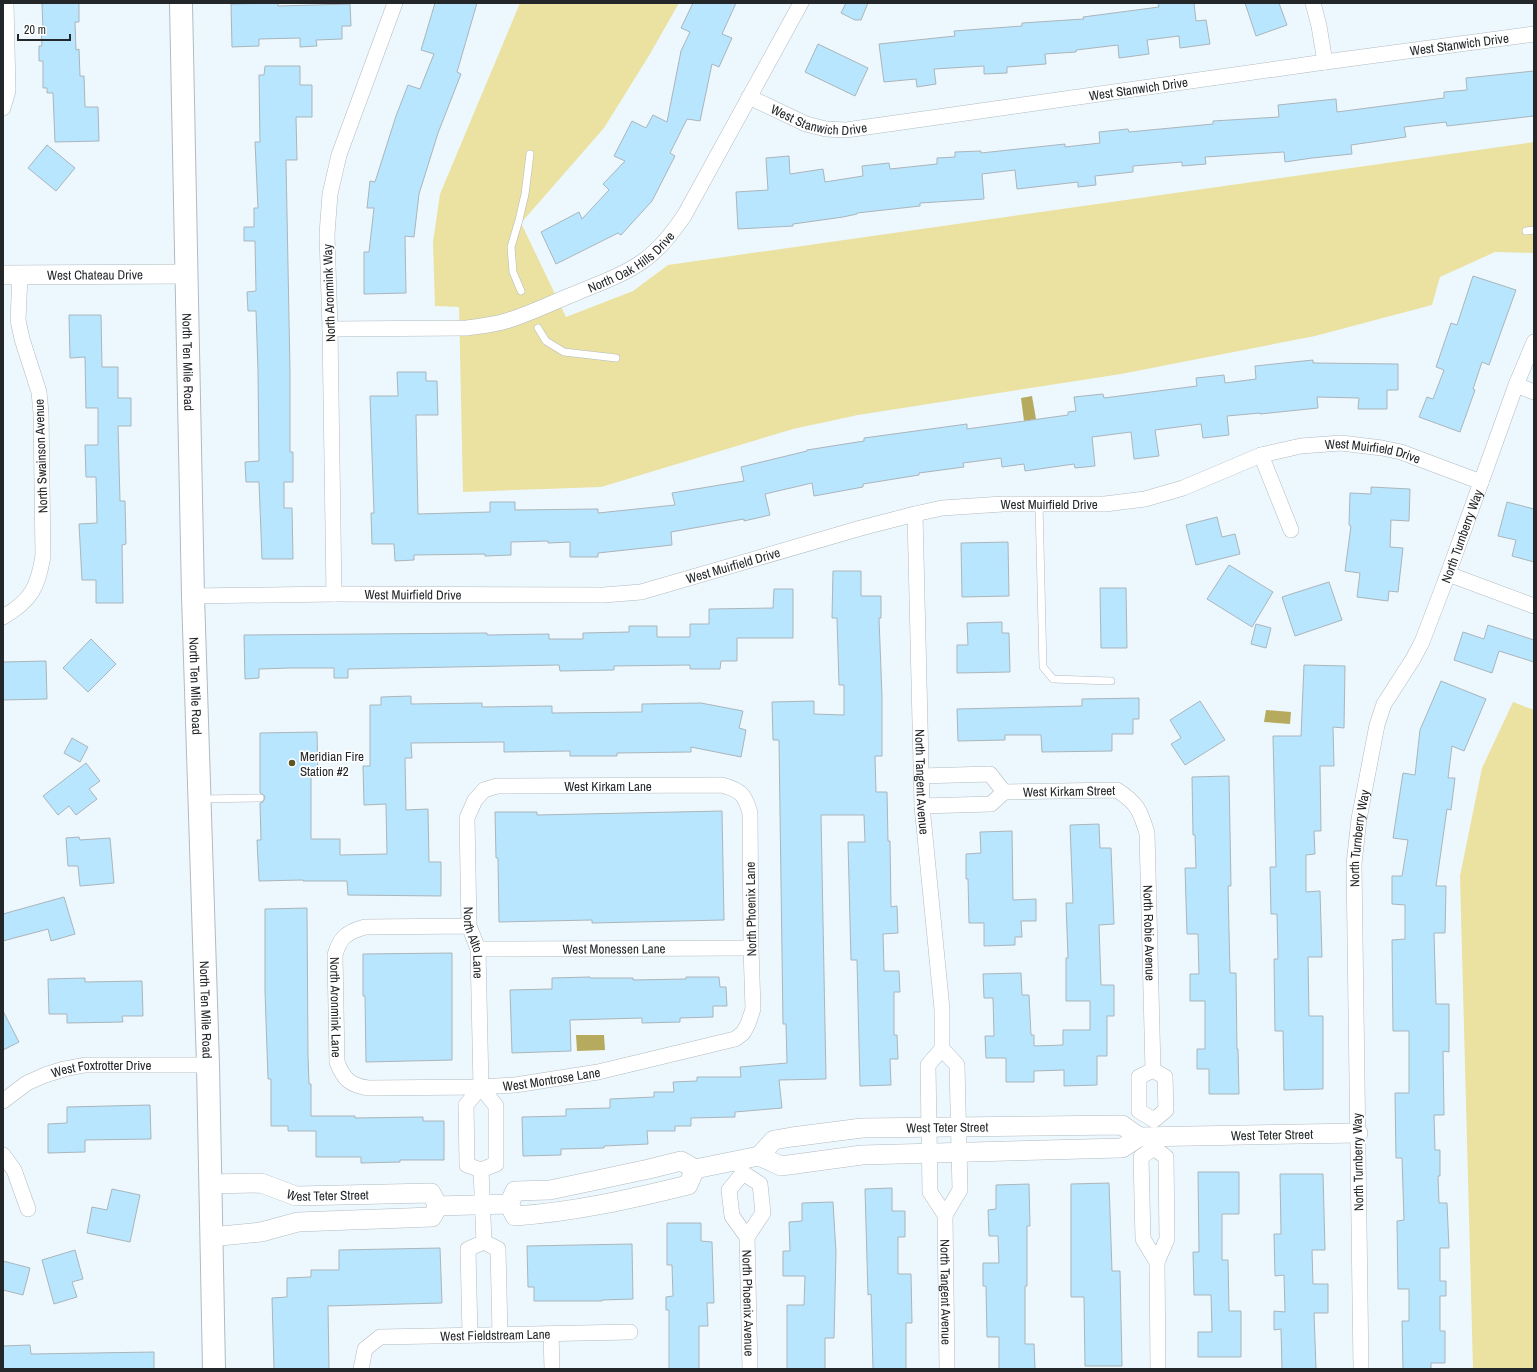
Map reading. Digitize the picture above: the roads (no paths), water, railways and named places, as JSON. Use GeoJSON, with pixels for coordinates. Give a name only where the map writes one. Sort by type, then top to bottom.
{"type":"FeatureCollection","features":[{"type":"Feature","properties":{"kind":"main road","name":"North Ten Mile Road"},"geometry":{"type":"LineString","coordinates":[[181,3],[193,596],[208,1065],[214,1369]]}},
{"type":"Feature","properties":{"kind":"street"},"geometry":{"type":"LineString","coordinates":[[3,108],[8,91],[6,3]]}},
{"type":"Feature","properties":{"kind":"street","name":"North Aronmink Way"},"geometry":{"type":"LineString","coordinates":[[334,594],[327,234],[330,194],[339,155],[395,3]]}},
{"type":"Feature","properties":{"kind":"street","name":"North Oak Hills Drive"},"geometry":{"type":"LineString","coordinates":[[330,329],[467,328],[487,326],[506,321],[626,271],[643,260],[659,247],[684,216],[802,3]]}},
{"type":"Feature","properties":{"kind":"street"},"geometry":{"type":"LineString","coordinates":[[1313,3],[1319,26],[1325,62]]}},
{"type":"Feature","properties":{"kind":"street","name":"West Stanwich Drive"},"geometry":{"type":"LineString","coordinates":[[749,97],[806,124],[826,129],[846,130],[1534,34]]}},
{"type":"Feature","properties":{"kind":"street","name":"West Chateau Drive"},"geometry":{"type":"LineString","coordinates":[[11,275],[186,274]]}},
{"type":"Feature","properties":{"kind":"street","name":"North Swainson Avenue"},"geometry":{"type":"LineString","coordinates":[[3,617],[17,609],[31,595],[40,577],[43,556],[41,413],[39,392],[22,339],[11,275]]}},
{"type":"Feature","properties":{"kind":"street","name":"North Turnberry Way"},"geometry":{"type":"LineString","coordinates":[[1361,1369],[1354,864],[1359,819],[1367,773],[1379,718],[1384,704],[1413,659],[1422,642],[1516,385],[1534,342]]}},
{"type":"Feature","properties":{"kind":"street"},"geometry":{"type":"LineString","coordinates":[[1516,385],[1534,392]]}},
{"type":"Feature","properties":{"kind":"street","name":"West Muirfield Drive"},"geometry":{"type":"LineString","coordinates":[[193,596],[334,594],[603,595],[641,592],[861,528],[942,508],[1003,504],[1105,504],[1145,499],[1183,488],[1261,455],[1301,446],[1361,444],[1401,452],[1481,482]]}},
{"type":"Feature","properties":{"kind":"street"},"geometry":{"type":"LineString","coordinates":[[1261,455],[1291,530]]}},
{"type":"Feature","properties":{"kind":"street","name":"North Tangent Avenue"},"geometry":{"type":"LineString","coordinates":[[915,514],[922,806],[942,1009],[942,1049]]}},
{"type":"Feature","properties":{"kind":"street"},"geometry":{"type":"LineString","coordinates":[[1448,574],[1534,606]]}},
{"type":"Feature","properties":{"kind":"street","name":"West Kirkam Street"},"geometry":{"type":"LineString","coordinates":[[921,776],[990,774],[1004,792]]}},
{"type":"Feature","properties":{"kind":"street","name":"West Kirkam Lane"},"geometry":{"type":"LineString","coordinates":[[475,800],[484,790],[497,786],[722,785],[734,788],[742,794]]}},
{"type":"Feature","properties":{"kind":"street","name":"West Kirkam Street"},"geometry":{"type":"LineString","coordinates":[[922,806],[991,804],[1004,792],[1117,790],[1131,800]]}},
{"type":"Feature","properties":{"kind":"street","name":"North Phoenix Lane"},"geometry":{"type":"LineString","coordinates":[[742,794],[748,804],[750,813],[753,1009],[748,1024]]}},
{"type":"Feature","properties":{"kind":"street","name":"North Alto Lane"},"geometry":{"type":"LineString","coordinates":[[475,800],[467,818],[469,926],[478,949],[481,1087]]}},
{"type":"Feature","properties":{"kind":"street","name":"North Robie Avenue"},"geometry":{"type":"LineString","coordinates":[[1131,800],[1141,813],[1147,832],[1153,1070]]}},
{"type":"Feature","properties":{"kind":"street","name":"North Aronmink Lane"},"geometry":{"type":"LineString","coordinates":[[347,1080],[341,1072],[338,1062],[335,955],[338,944],[345,935],[365,927],[469,926]]}},
{"type":"Feature","properties":{"kind":"street","name":"West Monessen Lane"},"geometry":{"type":"LineString","coordinates":[[478,949],[751,948]]}},
{"type":"Feature","properties":{"kind":"street","name":"West Montrose Lane"},"geometry":{"type":"LineString","coordinates":[[347,1080],[356,1086],[368,1088],[481,1087],[515,1084],[598,1072],[735,1039],[743,1033],[748,1024]]}},
{"type":"Feature","properties":{"kind":"street"},"geometry":{"type":"LineString","coordinates":[[942,1049],[957,1065],[958,1127],[960,1190],[945,1215],[930,1192],[928,1065],[942,1049]]}},
{"type":"Feature","properties":{"kind":"street","name":"West Foxtrotter Drive"},"geometry":{"type":"LineString","coordinates":[[3,1101],[27,1083],[45,1075],[64,1069],[85,1065],[208,1065]]}},
{"type":"Feature","properties":{"kind":"street"},"geometry":{"type":"LineString","coordinates":[[1158,1262],[1143,1239],[1141,1157],[1150,1135],[1166,1110],[1165,1077],[1153,1070],[1139,1077],[1139,1111],[1150,1135],[1166,1157],[1167,1239],[1158,1262],[1158,1369]]}},
{"type":"Feature","properties":{"kind":"street"},"geometry":{"type":"LineString","coordinates":[[481,1087],[496,1106],[496,1164],[481,1170],[467,1165],[466,1105],[481,1087]]}},
{"type":"Feature","properties":{"kind":"street","name":"West Teter Street"},"geometry":{"type":"LineString","coordinates":[[1150,1135],[1122,1148],[862,1155],[781,1166],[759,1156],[774,1140],[862,1128],[1122,1125],[1150,1135],[1358,1133]]}},
{"type":"Feature","properties":{"kind":"street"},"geometry":{"type":"LineString","coordinates":[[3,1155],[14,1170],[28,1209]]}},
{"type":"Feature","properties":{"kind":"street"},"geometry":{"type":"LineString","coordinates":[[509,1204],[515,1191],[550,1190],[681,1161],[695,1169],[741,1167],[759,1156]]}},
{"type":"Feature","properties":{"kind":"street","name":"North Phoenix Avenue"},"geometry":{"type":"LineString","coordinates":[[747,1237],[763,1213],[760,1184],[741,1167],[729,1190],[732,1216],[747,1237],[750,1369]]}},
{"type":"Feature","properties":{"kind":"street"},"geometry":{"type":"LineString","coordinates":[[509,1204],[515,1216],[551,1214],[599,1205],[688,1185],[695,1169]]}},
{"type":"Feature","properties":{"kind":"street"},"geometry":{"type":"LineString","coordinates":[[481,1170],[484,1242]]}},
{"type":"Feature","properties":{"kind":"street","name":"West Teter Street"},"geometry":{"type":"LineString","coordinates":[[210,1184],[261,1183],[296,1196],[431,1193],[438,1206],[432,1217],[298,1222],[261,1232],[211,1237]]}},
{"type":"Feature","properties":{"kind":"street"},"geometry":{"type":"LineString","coordinates":[[438,1206],[509,1204]]}},
{"type":"Feature","properties":{"kind":"street","name":"North Tangent Avenue"},"geometry":{"type":"LineString","coordinates":[[945,1215],[947,1369]]}},
{"type":"Feature","properties":{"kind":"street"},"geometry":{"type":"LineString","coordinates":[[484,1242],[498,1249],[500,1334]]}},
{"type":"Feature","properties":{"kind":"street"},"geometry":{"type":"LineString","coordinates":[[470,1335],[468,1249],[484,1242]]}},
{"type":"Feature","properties":{"kind":"street","name":"West Fieldstream Lane"},"geometry":{"type":"LineString","coordinates":[[361,1369],[365,1349],[380,1337],[630,1332]]}},
{"type":"Feature","properties":{"kind":"street"},"geometry":{"type":"LineString","coordinates":[[551,1334],[552,1369]]}},
{"type":"Feature","properties":{"kind":"lane"},"geometry":{"type":"LineString","coordinates":[[521,291],[513,272],[511,247],[525,194],[530,154]]}},
{"type":"Feature","properties":{"kind":"lane"},"geometry":{"type":"LineString","coordinates":[[538,328],[546,341],[564,352],[616,358]]}},
{"type":"Feature","properties":{"kind":"lane"},"geometry":{"type":"LineString","coordinates":[[1039,504],[1043,667],[1053,679],[1111,681]]}},
{"type":"Feature","properties":{"kind":"lane"},"geometry":{"type":"LineString","coordinates":[[199,799],[260,798]]}},
{"type":"Feature","properties":{"kind":"place","name":"Meridian Fire Station #2"},"geometry":{"type":"Point","coordinates":[292,763]}}]}
